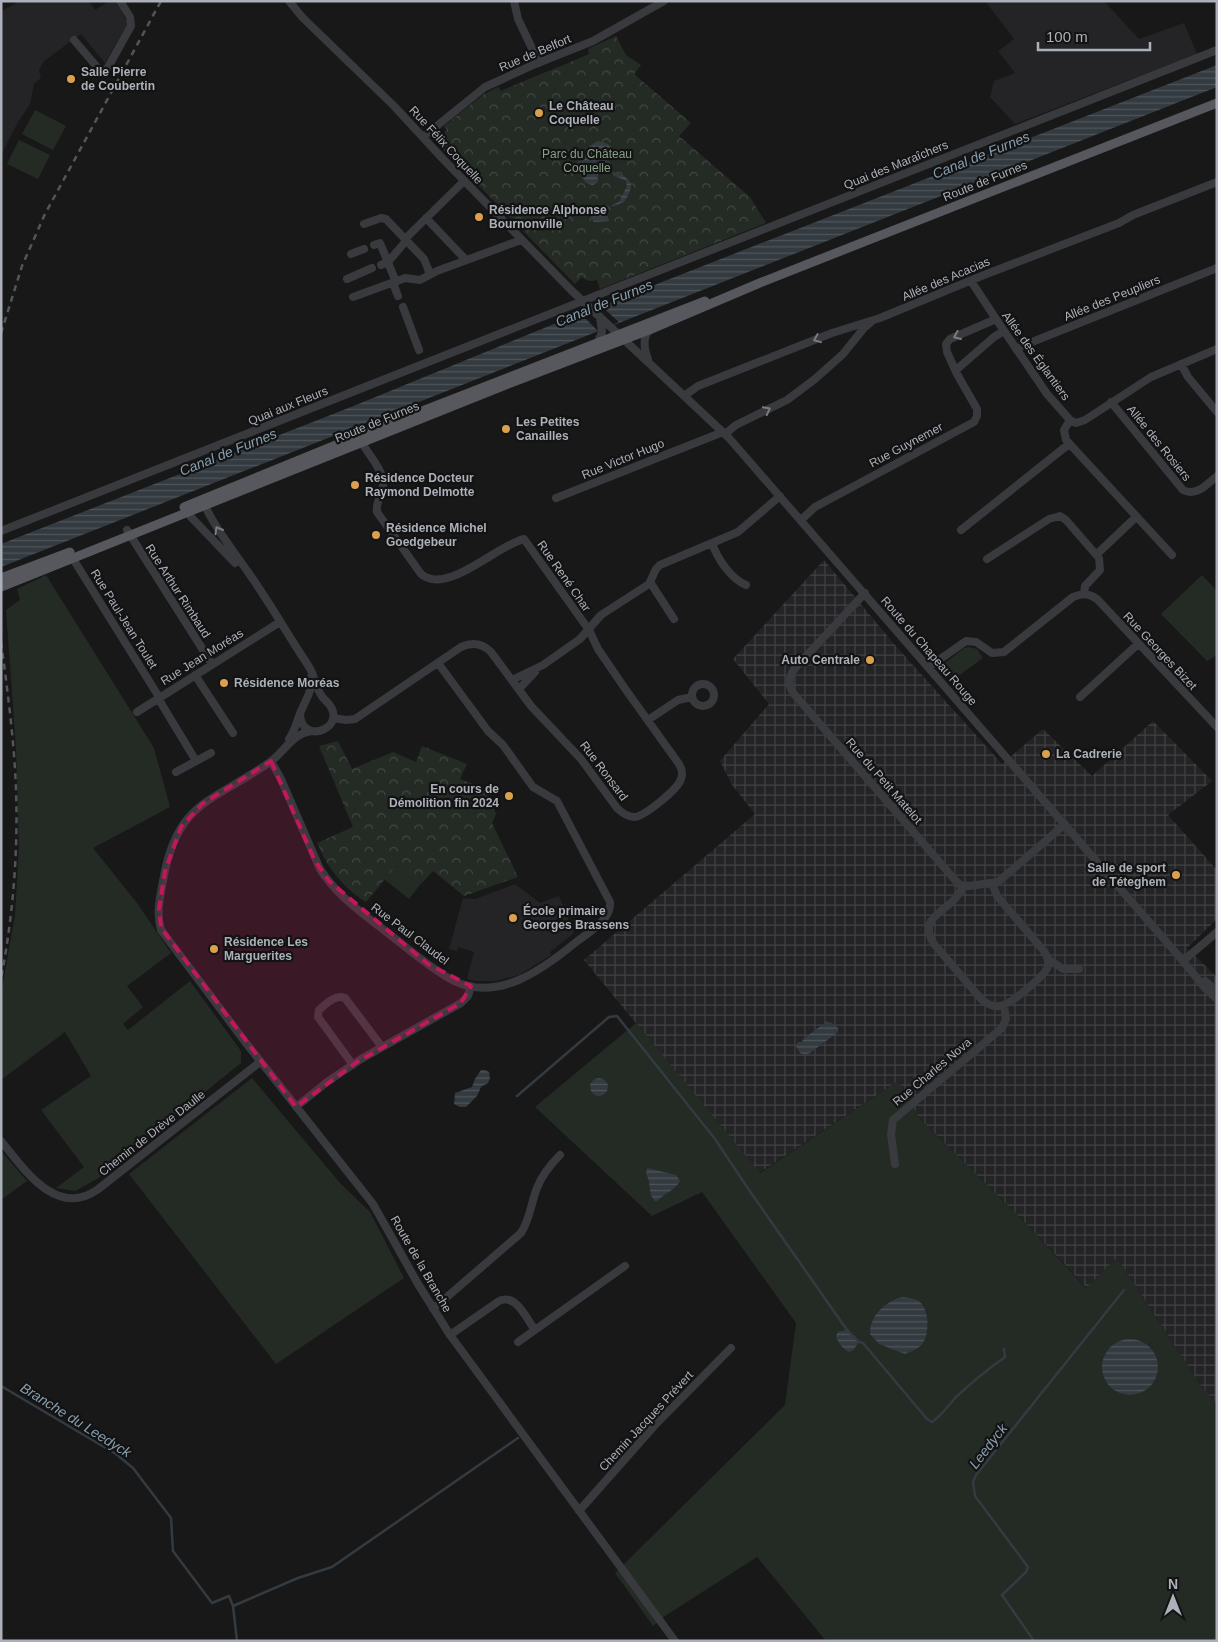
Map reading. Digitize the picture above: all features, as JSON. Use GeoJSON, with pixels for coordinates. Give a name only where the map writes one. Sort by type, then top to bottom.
{"type":"FeatureCollection","features":[{"type":"Feature","properties":{"kind":"main road","name":"Route de Furnes"},"geometry":{"type":"LineString","coordinates":[[1,586],[71,555],[598,342],[649,330],[762,282],[1217,102]]}},
{"type":"Feature","properties":{"kind":"main road","name":"Route de Furnes"},"geometry":{"type":"LineString","coordinates":[[360,439],[622,337],[717,296],[762,282]]}},
{"type":"Feature","properties":{"kind":"main road","name":"Route de Furnes"},"geometry":{"type":"LineString","coordinates":[[1,578],[71,555]]}},
{"type":"Feature","properties":{"kind":"street"},"geometry":{"type":"LineString","coordinates":[[74,40],[101,70],[107,69],[131,26],[130,17],[120,1]]}},
{"type":"Feature","properties":{"kind":"street","name":"Rue Félix Coquelle"},"geometry":{"type":"LineString","coordinates":[[289,1],[302,17],[383,95],[521,240],[599,316]]}},
{"type":"Feature","properties":{"kind":"street"},"geometry":{"type":"LineString","coordinates":[[514,1],[518,18],[539,63]]}},
{"type":"Feature","properties":{"kind":"street","name":"Rue de Belfort"},"geometry":{"type":"LineString","coordinates":[[423,137],[482,90],[539,63],[596,40],[664,1]]}},
{"type":"Feature","properties":{"kind":"street","name":"Quai des Maraîchers"},"geometry":{"type":"LineString","coordinates":[[585,303],[1217,50]]}},
{"type":"Feature","properties":{"kind":"street"},"geometry":{"type":"LineString","coordinates":[[384,263],[464,181]]}},
{"type":"Feature","properties":{"kind":"street","name":"Allée des Acacias"},"geometry":{"type":"LineString","coordinates":[[684,396],[698,386],[880,318],[1217,182]]}},
{"type":"Feature","properties":{"kind":"street"},"geometry":{"type":"LineString","coordinates":[[364,224],[384,218],[424,259],[434,273]]}},
{"type":"Feature","properties":{"kind":"street"},"geometry":{"type":"LineString","coordinates":[[426,218],[466,260]]}},
{"type":"Feature","properties":{"kind":"street"},"geometry":{"type":"LineString","coordinates":[[353,298],[408,277],[418,280],[521,240]]}},
{"type":"Feature","properties":{"kind":"street"},"geometry":{"type":"LineString","coordinates":[[377,244],[394,282],[398,296]]}},
{"type":"Feature","properties":{"kind":"street"},"geometry":{"type":"LineString","coordinates":[[351,254],[364,249]]}},
{"type":"Feature","properties":{"kind":"street"},"geometry":{"type":"LineString","coordinates":[[348,278],[372,268]]}},
{"type":"Feature","properties":{"kind":"street","name":"Allée des Peupliers"},"geometry":{"type":"LineString","coordinates":[[1016,349],[1217,268]]}},
{"type":"Feature","properties":{"kind":"street","name":"Allée des Églantiers"},"geometry":{"type":"LineString","coordinates":[[971,280],[1044,390],[1070,420]]}},
{"type":"Feature","properties":{"kind":"street","name":"Quai aux Fleurs"},"geometry":{"type":"LineString","coordinates":[[1,531],[585,303]]}},
{"type":"Feature","properties":{"kind":"street"},"geometry":{"type":"LineString","coordinates":[[403,307],[420,350]]}},
{"type":"Feature","properties":{"kind":"street"},"geometry":{"type":"LineString","coordinates":[[598,342],[602,332],[599,316]]}},
{"type":"Feature","properties":{"kind":"street","name":"Route du Chapeau Rouge"},"geometry":{"type":"LineString","coordinates":[[599,316],[724,433],[865,593],[1202,985],[1217,999]]}},
{"type":"Feature","properties":{"kind":"street","name":"Rue Victor Hugo"},"geometry":{"type":"LineString","coordinates":[[556,498],[699,440],[724,433],[736,425],[773,408],[800,391],[828,368],[855,341],[864,328],[880,318]]}},
{"type":"Feature","properties":{"kind":"street","name":"Rue Guynemer"},"geometry":{"type":"LineString","coordinates":[[801,520],[816,507],[974,422],[977,409],[947,352],[947,342],[996,319]]}},
{"type":"Feature","properties":{"kind":"street"},"geometry":{"type":"LineString","coordinates":[[849,328],[854,333],[855,341]]}},
{"type":"Feature","properties":{"kind":"street"},"geometry":{"type":"LineString","coordinates":[[649,330],[644,345],[650,363]]}},
{"type":"Feature","properties":{"kind":"street"},"geometry":{"type":"LineString","coordinates":[[956,370],[994,338],[1004,332]]}},
{"type":"Feature","properties":{"kind":"street"},"geometry":{"type":"LineString","coordinates":[[1172,555],[1069,444],[1064,433],[1065,427],[1070,420],[1076,423],[1081,422],[1151,377],[1217,350]]}},
{"type":"Feature","properties":{"kind":"street"},"geometry":{"type":"LineString","coordinates":[[1181,364],[1188,377],[1217,412]]}},
{"type":"Feature","properties":{"kind":"street","name":"Allée des Rosiers"},"geometry":{"type":"LineString","coordinates":[[1111,402],[1185,492],[1198,491],[1217,476]]}},
{"type":"Feature","properties":{"kind":"street","name":"Rue Victor Hugo"},"geometry":{"type":"LineString","coordinates":[[699,440],[715,424]]}},
{"type":"Feature","properties":{"kind":"street","name":"Rue René Char"},"geometry":{"type":"LineString","coordinates":[[360,439],[383,478],[382,489],[377,502],[377,512],[423,576],[432,580],[441,580],[476,566],[510,543],[524,538],[589,630]]}},
{"type":"Feature","properties":{"kind":"street"},"geometry":{"type":"LineString","coordinates":[[961,530],[1069,444]]}},
{"type":"Feature","properties":{"kind":"street"},"geometry":{"type":"LineString","coordinates":[[512,680],[543,665],[580,639],[604,613],[650,582],[660,565],[738,532],[780,496]]}},
{"type":"Feature","properties":{"kind":"street"},"geometry":{"type":"LineString","coordinates":[[202,502],[227,545],[255,583],[307,664],[313,674],[318,691],[332,709],[333,718],[325,730],[298,735],[274,759]]}},
{"type":"Feature","properties":{"kind":"street"},"geometry":{"type":"LineString","coordinates":[[186,509],[255,583]]}},
{"type":"Feature","properties":{"kind":"street"},"geometry":{"type":"LineString","coordinates":[[929,667],[966,641],[976,642],[992,653],[1004,652],[1073,598],[1084,594],[1087,585],[1100,570],[1097,554],[1066,520],[1055,516],[986,559]]}},
{"type":"Feature","properties":{"kind":"street"},"geometry":{"type":"LineString","coordinates":[[1097,554],[1136,517]]}},
{"type":"Feature","properties":{"kind":"street","name":"Rue Arthur Rimbaud"},"geometry":{"type":"LineString","coordinates":[[128,532],[212,664]]}},
{"type":"Feature","properties":{"kind":"street"},"geometry":{"type":"LineString","coordinates":[[712,543],[717,554],[735,578],[746,586]]}},
{"type":"Feature","properties":{"kind":"street","name":"Rue Paul-Jean Toulet"},"geometry":{"type":"LineString","coordinates":[[71,555],[196,761]]}},
{"type":"Feature","properties":{"kind":"street"},"geometry":{"type":"LineString","coordinates":[[650,582],[674,619]]}},
{"type":"Feature","properties":{"kind":"street","name":"Rue du Petit Matelot"},"geometry":{"type":"LineString","coordinates":[[865,593],[795,668],[790,677],[790,688],[955,880],[964,886]]}},
{"type":"Feature","properties":{"kind":"street","name":"Rue Georges Bizet"},"geometry":{"type":"LineString","coordinates":[[1084,594],[1091,595],[1097,599],[1217,728]]}},
{"type":"Feature","properties":{"kind":"street","name":"Rue Jean Moréas"},"geometry":{"type":"LineString","coordinates":[[136,712],[280,622]]}},
{"type":"Feature","properties":{"kind":"street","name":"Rue Ronsard"},"geometry":{"type":"LineString","coordinates":[[519,689],[531,706],[581,759],[625,815],[632,817],[640,816],[676,788],[682,776],[679,764],[622,685],[589,630]]}},
{"type":"Feature","properties":{"kind":"street"},"geometry":{"type":"LineString","coordinates":[[333,718],[355,719],[463,646],[470,644],[480,644],[491,652],[519,689],[543,665]]}},
{"type":"Feature","properties":{"kind":"street"},"geometry":{"type":"LineString","coordinates":[[1080,697],[1138,644]]}},
{"type":"Feature","properties":{"kind":"street","name":"Rue Paul Claudel"},"geometry":{"type":"LineString","coordinates":[[274,759],[315,861],[329,882],[355,906],[428,964],[453,980],[470,986],[490,986],[520,980],[538,971],[607,917],[610,908],[608,896],[559,804],[552,797],[533,787],[506,748],[488,731],[438,663]]}},
{"type":"Feature","properties":{"kind":"street"},"geometry":{"type":"LineString","coordinates":[[274,759],[294,732],[310,694],[311,686],[307,664]]}},
{"type":"Feature","properties":{"kind":"street"},"geometry":{"type":"LineString","coordinates":[[195,675],[233,733]]}},
{"type":"Feature","properties":{"kind":"street"},"geometry":{"type":"LineString","coordinates":[[648,720],[678,700],[692,697]]}},
{"type":"Feature","properties":{"kind":"street"},"geometry":{"type":"LineString","coordinates":[[305,704],[315,699],[326,702]]}},
{"type":"Feature","properties":{"kind":"street"},"geometry":{"type":"LineString","coordinates":[[300,714],[303,724],[312,731]]}},
{"type":"Feature","properties":{"kind":"street"},"geometry":{"type":"LineString","coordinates":[[176,772],[211,753]]}},
{"type":"Feature","properties":{"kind":"street","name":"Route de la Branche"},"geometry":{"type":"LineString","coordinates":[[274,759],[205,802],[186,820],[176,837],[168,859],[159,902],[159,918],[163,932],[260,1062],[373,1204],[450,1336],[674,1639]]}},
{"type":"Feature","properties":{"kind":"street"},"geometry":{"type":"LineString","coordinates":[[1048,959],[1047,967],[1043,974],[1013,1000],[1004,1005],[995,1006],[985,1002],[930,937],[930,921],[957,897],[964,886],[992,883],[1002,879],[1065,824]]}},
{"type":"Feature","properties":{"kind":"street"},"geometry":{"type":"LineString","coordinates":[[992,883],[997,896],[1043,949],[1048,959],[1063,969],[1079,969]]}},
{"type":"Feature","properties":{"kind":"street"},"geometry":{"type":"LineString","coordinates":[[1183,961],[1217,932]]}},
{"type":"Feature","properties":{"kind":"street","name":"Route du Chapeau Rouge"},"geometry":{"type":"LineString","coordinates":[[1183,961],[1217,991]]}},
{"type":"Feature","properties":{"kind":"street"},"geometry":{"type":"LineString","coordinates":[[296,1106],[353,1065],[461,1003],[468,996],[470,986]]}},
{"type":"Feature","properties":{"kind":"street"},"geometry":{"type":"LineString","coordinates":[[353,1065],[318,1017],[319,1010],[335,998],[340,996],[345,998],[382,1047]]}},
{"type":"Feature","properties":{"kind":"street","name":"Rue Charles Nova"},"geometry":{"type":"LineString","coordinates":[[895,1164],[890,1134],[893,1120],[1002,1028],[1006,1019],[1004,1005]]}},
{"type":"Feature","properties":{"kind":"street","name":"Chemin de Drève Daulle"},"geometry":{"type":"LineString","coordinates":[[1,1141],[36,1181],[49,1192],[72,1199],[80,1198],[93,1193],[260,1062]]}},
{"type":"Feature","properties":{"kind":"street"},"geometry":{"type":"LineString","coordinates":[[433,1309],[521,1233],[529,1217],[541,1179],[548,1167],[560,1156]]}},
{"type":"Feature","properties":{"kind":"street"},"geometry":{"type":"LineString","coordinates":[[518,1342],[625,1266]]}},
{"type":"Feature","properties":{"kind":"street"},"geometry":{"type":"LineString","coordinates":[[450,1336],[504,1299],[515,1302],[535,1330]]}},
{"type":"Feature","properties":{"kind":"street","name":"Chemin Jacques Prévert"},"geometry":{"type":"LineString","coordinates":[[579,1511],[655,1425],[731,1348]]}},
{"type":"Feature","properties":{"kind":"highlighted area"},"geometry":{"type":"Polygon","coordinates":[[[271,761],[315,861],[329,881],[428,964],[471,986],[461,1003],[357,1062],[296,1107],[161,928],[159,909],[165,871],[181,827],[202,804],[271,761]]]}},
{"type":"Feature","properties":{"kind":"shaded area"},"geometry":{"type":"Polygon","coordinates":[[[20,1],[89,1],[95,10],[109,1],[115,1],[128,23],[105,63],[81,34],[43,62],[39,70],[41,78],[34,84],[30,104],[18,122],[1,155],[1,14],[2,11],[20,1]]]}},
{"type":"Feature","properties":{"kind":"shaded area"},"geometry":{"type":"Polygon","coordinates":[[[985,1],[1104,1],[1139,39],[1184,23],[1197,54],[1015,124],[990,97],[994,81],[1015,73],[998,51],[1014,39],[985,1]]]}},
{"type":"Feature","properties":{"kind":"shaded area"},"geometry":{"type":"Polygon","coordinates":[[[1217,65],[1217,87],[1,567],[1,544],[351,407],[559,322],[582,315],[1217,65]]]}},
{"type":"Feature","properties":{"kind":"shaded area"},"geometry":{"type":"Polygon","coordinates":[[[598,141],[608,144],[612,148],[611,156],[607,158],[604,165],[606,169],[611,171],[609,173],[597,168],[598,182],[593,185],[587,183],[583,178],[581,165],[587,151],[598,141]]]}},
{"type":"Feature","properties":{"kind":"shaded area"},"geometry":{"type":"Polygon","coordinates":[[[613,172],[628,179],[631,186],[624,202],[612,207],[612,205],[619,202],[627,186],[626,181],[613,175],[613,172]]]}},
{"type":"Feature","properties":{"kind":"shaded area"},"geometry":{"type":"Polygon","coordinates":[[[609,206],[610,208],[600,213],[608,217],[609,221],[594,222],[592,219],[590,220],[592,214],[609,206]]]}},
{"type":"Feature","properties":{"kind":"shaded area"},"geometry":{"type":"Polygon","coordinates":[[[824,560],[895,645],[1002,764],[1043,729],[1092,776],[1153,721],[1212,781],[1168,815],[1217,870],[1217,919],[1187,948],[1217,977],[1217,1404],[1201,1386],[1117,1258],[1087,1288],[1025,1223],[919,1118],[898,1081],[759,1173],[584,960],[755,814],[732,785],[720,761],[769,704],[733,659],[824,560]]]}},
{"type":"Feature","properties":{"kind":"shaded area","name":"École primaire Georges Brassens"},"geometry":{"type":"Polygon","coordinates":[[[515,884],[540,903],[559,896],[574,933],[550,952],[551,955],[519,975],[496,981],[467,979],[474,952],[458,947],[457,951],[449,949],[463,898],[475,899],[515,884]]]}},
{"type":"Feature","properties":{"kind":"shaded area"},"geometry":{"type":"Polygon","coordinates":[[[826,1022],[832,1023],[838,1028],[838,1032],[810,1053],[805,1055],[800,1053],[796,1046],[798,1042],[802,1042],[803,1039],[826,1022]]]}},
{"type":"Feature","properties":{"kind":"shaded area"},"geometry":{"type":"Polygon","coordinates":[[[481,1070],[489,1072],[490,1078],[488,1083],[481,1087],[477,1096],[466,1107],[454,1104],[455,1093],[472,1087],[481,1070]]]}},
{"type":"Feature","properties":{"kind":"shaded area"},"geometry":{"type":"Polygon","coordinates":[[[599,1078],[605,1081],[608,1087],[605,1093],[599,1096],[593,1093],[590,1087],[593,1081],[599,1078]]]}},
{"type":"Feature","properties":{"kind":"shaded area"},"geometry":{"type":"Polygon","coordinates":[[[647,1168],[676,1175],[680,1181],[673,1189],[655,1201],[651,1195],[646,1174],[647,1168]]]}},
{"type":"Feature","properties":{"kind":"shaded area"},"geometry":{"type":"Polygon","coordinates":[[[902,1297],[915,1299],[921,1303],[926,1311],[927,1322],[926,1337],[921,1346],[905,1354],[879,1344],[870,1334],[873,1321],[880,1310],[890,1302],[902,1297]]]}},
{"type":"Feature","properties":{"kind":"shaded area"},"geometry":{"type":"Polygon","coordinates":[[[847,1330],[859,1342],[849,1352],[841,1346],[836,1336],[838,1332],[847,1330]]]}},
{"type":"Feature","properties":{"kind":"shaded area"},"geometry":{"type":"Polygon","coordinates":[[[1130,1339],[1141,1341],[1150,1347],[1156,1356],[1158,1367],[1156,1378],[1150,1387],[1141,1393],[1130,1395],[1119,1393],[1110,1387],[1104,1378],[1102,1367],[1104,1356],[1110,1347],[1119,1341],[1130,1339]]]}},
{"type":"Feature","properties":{"kind":"green space","name":"Parc du Château Coquelle"},"geometry":{"type":"Polygon","coordinates":[[[616,36],[626,55],[641,65],[634,74],[691,123],[679,136],[750,197],[766,223],[600,289],[597,280],[589,281],[582,277],[575,284],[441,147],[445,144],[443,141],[445,131],[447,130],[444,126],[484,94],[498,87],[501,91],[589,54],[588,49],[616,36]]]}},
{"type":"Feature","properties":{"kind":"green space"},"geometry":{"type":"Polygon","coordinates":[[[35,110],[66,126],[53,150],[22,134],[35,110]]]}},
{"type":"Feature","properties":{"kind":"green space"},"geometry":{"type":"Polygon","coordinates":[[[19,140],[50,155],[38,179],[7,164],[19,140]]]}},
{"type":"Feature","properties":{"kind":"green space"},"geometry":{"type":"Polygon","coordinates":[[[46,575],[154,748],[170,807],[93,848],[137,903],[171,953],[127,986],[143,1007],[123,1024],[128,1030],[190,981],[241,1051],[241,1063],[97,1179],[75,1191],[56,1188],[84,1167],[41,1110],[91,1076],[65,1032],[1,1080],[1,994],[15,915],[19,846],[16,748],[6,610],[20,600],[17,589],[46,575]]]}},
{"type":"Feature","properties":{"kind":"green space"},"geometry":{"type":"Polygon","coordinates":[[[1202,575],[1217,591],[1217,655],[1207,661],[1161,614],[1202,575]]]}},
{"type":"Feature","properties":{"kind":"green space"},"geometry":{"type":"Polygon","coordinates":[[[964,648],[977,649],[983,658],[953,680],[944,670],[945,663],[964,648]]]}},
{"type":"Feature","properties":{"kind":"green space"},"geometry":{"type":"Polygon","coordinates":[[[338,741],[352,769],[393,752],[416,762],[422,746],[467,764],[460,779],[487,789],[496,814],[492,823],[518,877],[464,896],[433,871],[420,885],[396,866],[366,902],[357,896],[337,876],[326,861],[317,843],[353,827],[319,746],[338,741]]]}},
{"type":"Feature","properties":{"kind":"green space"},"geometry":{"type":"Polygon","coordinates":[[[396,866],[420,885],[409,899],[384,879],[396,866]]]}},
{"type":"Feature","properties":{"kind":"green space"},"geometry":{"type":"Polygon","coordinates":[[[636,1023],[760,1173],[898,1081],[919,1118],[1025,1223],[1086,1288],[1117,1258],[1201,1386],[1217,1404],[1217,1641],[826,1641],[757,1557],[665,1616],[653,1626],[615,1573],[785,1405],[796,1323],[702,1192],[652,1216],[535,1107],[636,1023]]]}},
{"type":"Feature","properties":{"kind":"green space"},"geometry":{"type":"Polygon","coordinates":[[[252,1078],[340,1183],[370,1212],[404,1278],[276,1364],[129,1174],[252,1078]]]}},
{"type":"Feature","properties":{"kind":"green space"},"geometry":{"type":"Polygon","coordinates":[[[1,1151],[27,1181],[1,1200],[1,1151]]]}},
{"type":"Feature","properties":{"kind":"pier"},"geometry":{"type":"Polygon","coordinates":[[[602,307],[619,322],[598,331],[582,315],[602,307]]]}},
{"type":"Feature","properties":{"kind":"waterway"},"geometry":{"type":"LineString","coordinates":[[517,1096],[609,1017],[617,1016],[715,1139],[847,1330],[859,1342],[863,1343],[927,1419],[932,1422],[936,1419],[956,1397],[1005,1357],[1004,1349]]}},
{"type":"Feature","properties":{"kind":"waterway","name":"Leedyck"},"geometry":{"type":"LineString","coordinates":[[1034,1641],[1002,1595],[1026,1572],[1028,1567],[975,1496],[973,1482],[976,1475],[1124,1290]]}},
{"type":"Feature","properties":{"kind":"waterway","name":"Branche du Leedyck"},"geometry":{"type":"LineString","coordinates":[[1,1386],[116,1454],[133,1468],[171,1518],[173,1551],[212,1603],[229,1596],[233,1606]]}},
{"type":"Feature","properties":{"kind":"waterway","name":"Branche du Leedyck"},"geometry":{"type":"LineString","coordinates":[[237,1641],[233,1606],[298,1578],[332,1567],[518,1438]]}},
{"type":"Feature","properties":{"kind":"railway"},"geometry":{"type":"LineString","coordinates":[[1,333],[22,266],[45,214],[161,1]]}},
{"type":"Feature","properties":{"kind":"railway"},"geometry":{"type":"LineString","coordinates":[[1,642],[16,783],[13,895],[1,979]]}},
{"type":"Feature","properties":{"kind":"place","name":"Salle Pierre de Coubertin"},"geometry":{"type":"Point","coordinates":[71,79]}},
{"type":"Feature","properties":{"kind":"place","name":"Le Château Coquelle"},"geometry":{"type":"Point","coordinates":[539,113]}},
{"type":"Feature","properties":{"kind":"place","name":"Résidence Alphonse Bournonville"},"geometry":{"type":"Point","coordinates":[479,217]}},
{"type":"Feature","properties":{"kind":"place","name":"Les Petites Canailles"},"geometry":{"type":"Point","coordinates":[506,429]}},
{"type":"Feature","properties":{"kind":"place","name":"Résidence Docteur Raymond Delmotte"},"geometry":{"type":"Point","coordinates":[355,485]}},
{"type":"Feature","properties":{"kind":"place","name":"Résidence Michel Goedgebeur"},"geometry":{"type":"Point","coordinates":[376,535]}},
{"type":"Feature","properties":{"kind":"place","name":"Auto Centrale"},"geometry":{"type":"Point","coordinates":[870,660]}},
{"type":"Feature","properties":{"kind":"place","name":"Résidence Moréas"},"geometry":{"type":"Point","coordinates":[224,683]}},
{"type":"Feature","properties":{"kind":"place","name":"La Cadrerie"},"geometry":{"type":"Point","coordinates":[1046,754]}},
{"type":"Feature","properties":{"kind":"place","name":"En cours de Démolition fin 2024"},"geometry":{"type":"Point","coordinates":[509,796]}},
{"type":"Feature","properties":{"kind":"place","name":"Salle de sport de Téteghem"},"geometry":{"type":"Point","coordinates":[1176,875]}},
{"type":"Feature","properties":{"kind":"place","name":"École primaire Georges Brassens"},"geometry":{"type":"Point","coordinates":[513,918]}},
{"type":"Feature","properties":{"kind":"place","name":"Résidence Les Marguerites"},"geometry":{"type":"Point","coordinates":[214,949]}},
{"type":"Feature","properties":{"kind":"water label","name":"Canal de Furnes"},"geometry":{"type":"Point","coordinates":[981,155]}},
{"type":"Feature","properties":{"kind":"water label","name":"Canal de Furnes"},"geometry":{"type":"Point","coordinates":[604,303]}},
{"type":"Feature","properties":{"kind":"water label","name":"Canal de Furnes"},"geometry":{"type":"Point","coordinates":[228,452]}}]}
